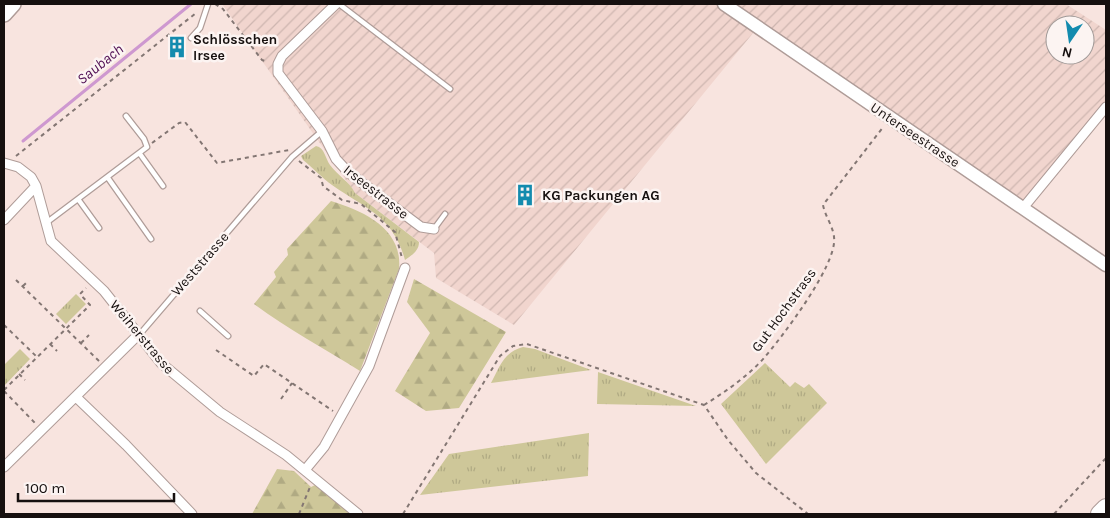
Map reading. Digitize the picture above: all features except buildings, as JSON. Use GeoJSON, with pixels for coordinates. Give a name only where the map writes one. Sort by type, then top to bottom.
{"type":"FeatureCollection","features":[{"type":"Feature","properties":{"kind":"highway"},"geometry":{"type":"LineString","coordinates":[[1100,514],[1106,508]]}},
{"type":"Feature","properties":{"kind":"main road"},"geometry":{"type":"LineString","coordinates":[[4,14],[13,4]]}},
{"type":"Feature","properties":{"kind":"street"},"geometry":{"type":"LineString","coordinates":[[278,64],[282,56],[337,4]]}},
{"type":"Feature","properties":{"kind":"street","name":"Unterseestrasse"},"geometry":{"type":"LineString","coordinates":[[724,4],[1106,265]]}},
{"type":"Feature","properties":{"kind":"street","name":"Irseestrasse"},"geometry":{"type":"LineString","coordinates":[[278,64],[278,73],[322,131],[336,159],[349,173],[421,228],[434,229]]}},
{"type":"Feature","properties":{"kind":"street"},"geometry":{"type":"LineString","coordinates":[[1023,208],[1106,106]]}},
{"type":"Feature","properties":{"kind":"street"},"geometry":{"type":"LineString","coordinates":[[4,220],[36,186],[25,172],[7,163]]}},
{"type":"Feature","properties":{"kind":"street","name":"Weiherstrasse"},"geometry":{"type":"LineString","coordinates":[[36,186],[45,224],[51,241],[57,250],[104,291],[161,363],[175,377],[220,412],[305,470],[358,514]]}},
{"type":"Feature","properties":{"kind":"street"},"geometry":{"type":"LineString","coordinates":[[305,470],[324,447],[369,366],[405,268]]}},
{"type":"Feature","properties":{"kind":"street","name":"Weststrasse"},"geometry":{"type":"LineString","coordinates":[[4,467],[139,334]]}},
{"type":"Feature","properties":{"kind":"street"},"geometry":{"type":"LineString","coordinates":[[76,397],[126,445],[192,514]]}},
{"type":"Feature","properties":{"kind":"lane"},"geometry":{"type":"LineString","coordinates":[[190,38],[200,28],[208,4]]}},
{"type":"Feature","properties":{"kind":"lane"},"geometry":{"type":"LineString","coordinates":[[337,4],[450,89]]}},
{"type":"Feature","properties":{"kind":"lane"},"geometry":{"type":"LineString","coordinates":[[45,224],[147,147],[144,139],[126,116]]}},
{"type":"Feature","properties":{"kind":"lane","name":"Weststrasse"},"geometry":{"type":"LineString","coordinates":[[139,334],[292,157],[322,131]]}},
{"type":"Feature","properties":{"kind":"lane"},"geometry":{"type":"LineString","coordinates":[[140,154],[163,186]]}},
{"type":"Feature","properties":{"kind":"lane"},"geometry":{"type":"LineString","coordinates":[[108,178],[151,239]]}},
{"type":"Feature","properties":{"kind":"lane"},"geometry":{"type":"LineString","coordinates":[[78,199],[99,228]]}},
{"type":"Feature","properties":{"kind":"lane"},"geometry":{"type":"LineString","coordinates":[[434,229],[445,214]]}},
{"type":"Feature","properties":{"kind":"lane"},"geometry":{"type":"LineString","coordinates":[[200,311],[228,336]]}},
{"type":"Feature","properties":{"kind":"path"},"geometry":{"type":"LineString","coordinates":[[7,163],[208,4]]}},
{"type":"Feature","properties":{"kind":"path"},"geometry":{"type":"LineString","coordinates":[[215,4],[223,9],[262,60],[278,64]]}},
{"type":"Feature","properties":{"kind":"path"},"geometry":{"type":"LineString","coordinates":[[147,147],[179,122],[185,122],[218,163],[304,147]]}},
{"type":"Feature","properties":{"kind":"path","name":"Gut Hochstrass"},"geometry":{"type":"LineString","coordinates":[[704,405],[728,390],[763,358],[828,267],[834,238],[825,216],[823,205],[879,132]]}},
{"type":"Feature","properties":{"kind":"path"},"geometry":{"type":"LineString","coordinates":[[292,157],[321,178],[323,186],[329,191],[342,200],[360,204],[395,232],[405,268]]}},
{"type":"Feature","properties":{"kind":"path"},"geometry":{"type":"LineString","coordinates":[[16,280],[106,368]]}},
{"type":"Feature","properties":{"kind":"path"},"geometry":{"type":"LineString","coordinates":[[23,286],[28,281]]}},
{"type":"Feature","properties":{"kind":"path"},"geometry":{"type":"LineString","coordinates":[[42,430],[4,390],[90,305],[80,294],[93,281]]}},
{"type":"Feature","properties":{"kind":"path"},"geometry":{"type":"LineString","coordinates":[[4,325],[37,357]]}},
{"type":"Feature","properties":{"kind":"path"},"geometry":{"type":"LineString","coordinates":[[81,343],[89,335]]}},
{"type":"Feature","properties":{"kind":"path"},"geometry":{"type":"LineString","coordinates":[[50,344],[57,351]]}},
{"type":"Feature","properties":{"kind":"path"},"geometry":{"type":"LineString","coordinates":[[403,514],[500,356],[513,346],[527,344],[704,405],[728,440],[756,473],[808,514]]}},
{"type":"Feature","properties":{"kind":"path"},"geometry":{"type":"LineString","coordinates":[[216,350],[254,376],[264,364],[341,416]]}},
{"type":"Feature","properties":{"kind":"path"},"geometry":{"type":"LineString","coordinates":[[19,374],[25,380]]}},
{"type":"Feature","properties":{"kind":"path"},"geometry":{"type":"LineString","coordinates":[[281,398],[292,383]]}},
{"type":"Feature","properties":{"kind":"path"},"geometry":{"type":"LineString","coordinates":[[1054,514],[1106,458]]}},
{"type":"Feature","properties":{"kind":"path"},"geometry":{"type":"LineString","coordinates":[[299,514],[305,493],[315,479]]}},
{"type":"Feature","properties":{"kind":"shaded area"},"geometry":{"type":"Polygon","coordinates":[[[222,4],[1066,4],[1083,15],[1045,15],[1045,65],[1095,65],[1095,23],[1106,30],[1106,106],[1023,208],[758,27],[514,325],[436,278],[434,253],[355,193],[222,4]]]}},
{"type":"Feature","properties":{"kind":"green space"},"geometry":{"type":"Polygon","coordinates":[[[316,146],[321,149],[330,165],[350,185],[355,193],[419,242],[418,248],[413,254],[405,260],[400,245],[386,223],[328,182],[303,160],[301,156],[316,146]]]}},
{"type":"Feature","properties":{"kind":"green space"},"geometry":{"type":"Polygon","coordinates":[[[331,201],[356,210],[379,224],[395,243],[399,255],[399,269],[360,371],[254,304],[276,277],[274,272],[288,255],[287,249],[331,201]]]}},
{"type":"Feature","properties":{"kind":"green space"},"geometry":{"type":"Polygon","coordinates":[[[414,279],[506,332],[459,408],[426,411],[395,391],[430,333],[407,302],[414,279]]]}},
{"type":"Feature","properties":{"kind":"green space"},"geometry":{"type":"Polygon","coordinates":[[[76,294],[86,304],[66,324],[56,314],[76,294]]]}},
{"type":"Feature","properties":{"kind":"green space"},"geometry":{"type":"Polygon","coordinates":[[[523,347],[535,349],[591,370],[491,383],[507,356],[511,352],[523,347]]]}},
{"type":"Feature","properties":{"kind":"green space"},"geometry":{"type":"Polygon","coordinates":[[[20,349],[30,359],[4,386],[4,365],[20,349]]]}},
{"type":"Feature","properties":{"kind":"green space"},"geometry":{"type":"Polygon","coordinates":[[[765,363],[790,387],[795,382],[804,388],[809,384],[827,403],[766,464],[721,404],[765,363]]]}},
{"type":"Feature","properties":{"kind":"green space"},"geometry":{"type":"Polygon","coordinates":[[[598,372],[696,406],[597,404],[598,372]]]}},
{"type":"Feature","properties":{"kind":"green space"},"geometry":{"type":"Polygon","coordinates":[[[589,433],[588,476],[420,495],[449,454],[589,433]]]}},
{"type":"Feature","properties":{"kind":"green space"},"geometry":{"type":"Polygon","coordinates":[[[277,469],[294,471],[311,487],[315,485],[352,514],[252,514],[277,469]]]}},
{"type":"Feature","properties":{"kind":"waterway","name":"Saubach"},"geometry":{"type":"LineString","coordinates":[[23,141],[191,4]]}},
{"type":"Feature","properties":{"kind":"place","name":"Schlösschen Irsee"},"geometry":{"type":"Point","coordinates":[177,47]}},
{"type":"Feature","properties":{"kind":"place","name":"KG Packungen AG"},"geometry":{"type":"Point","coordinates":[525,195]}}]}
